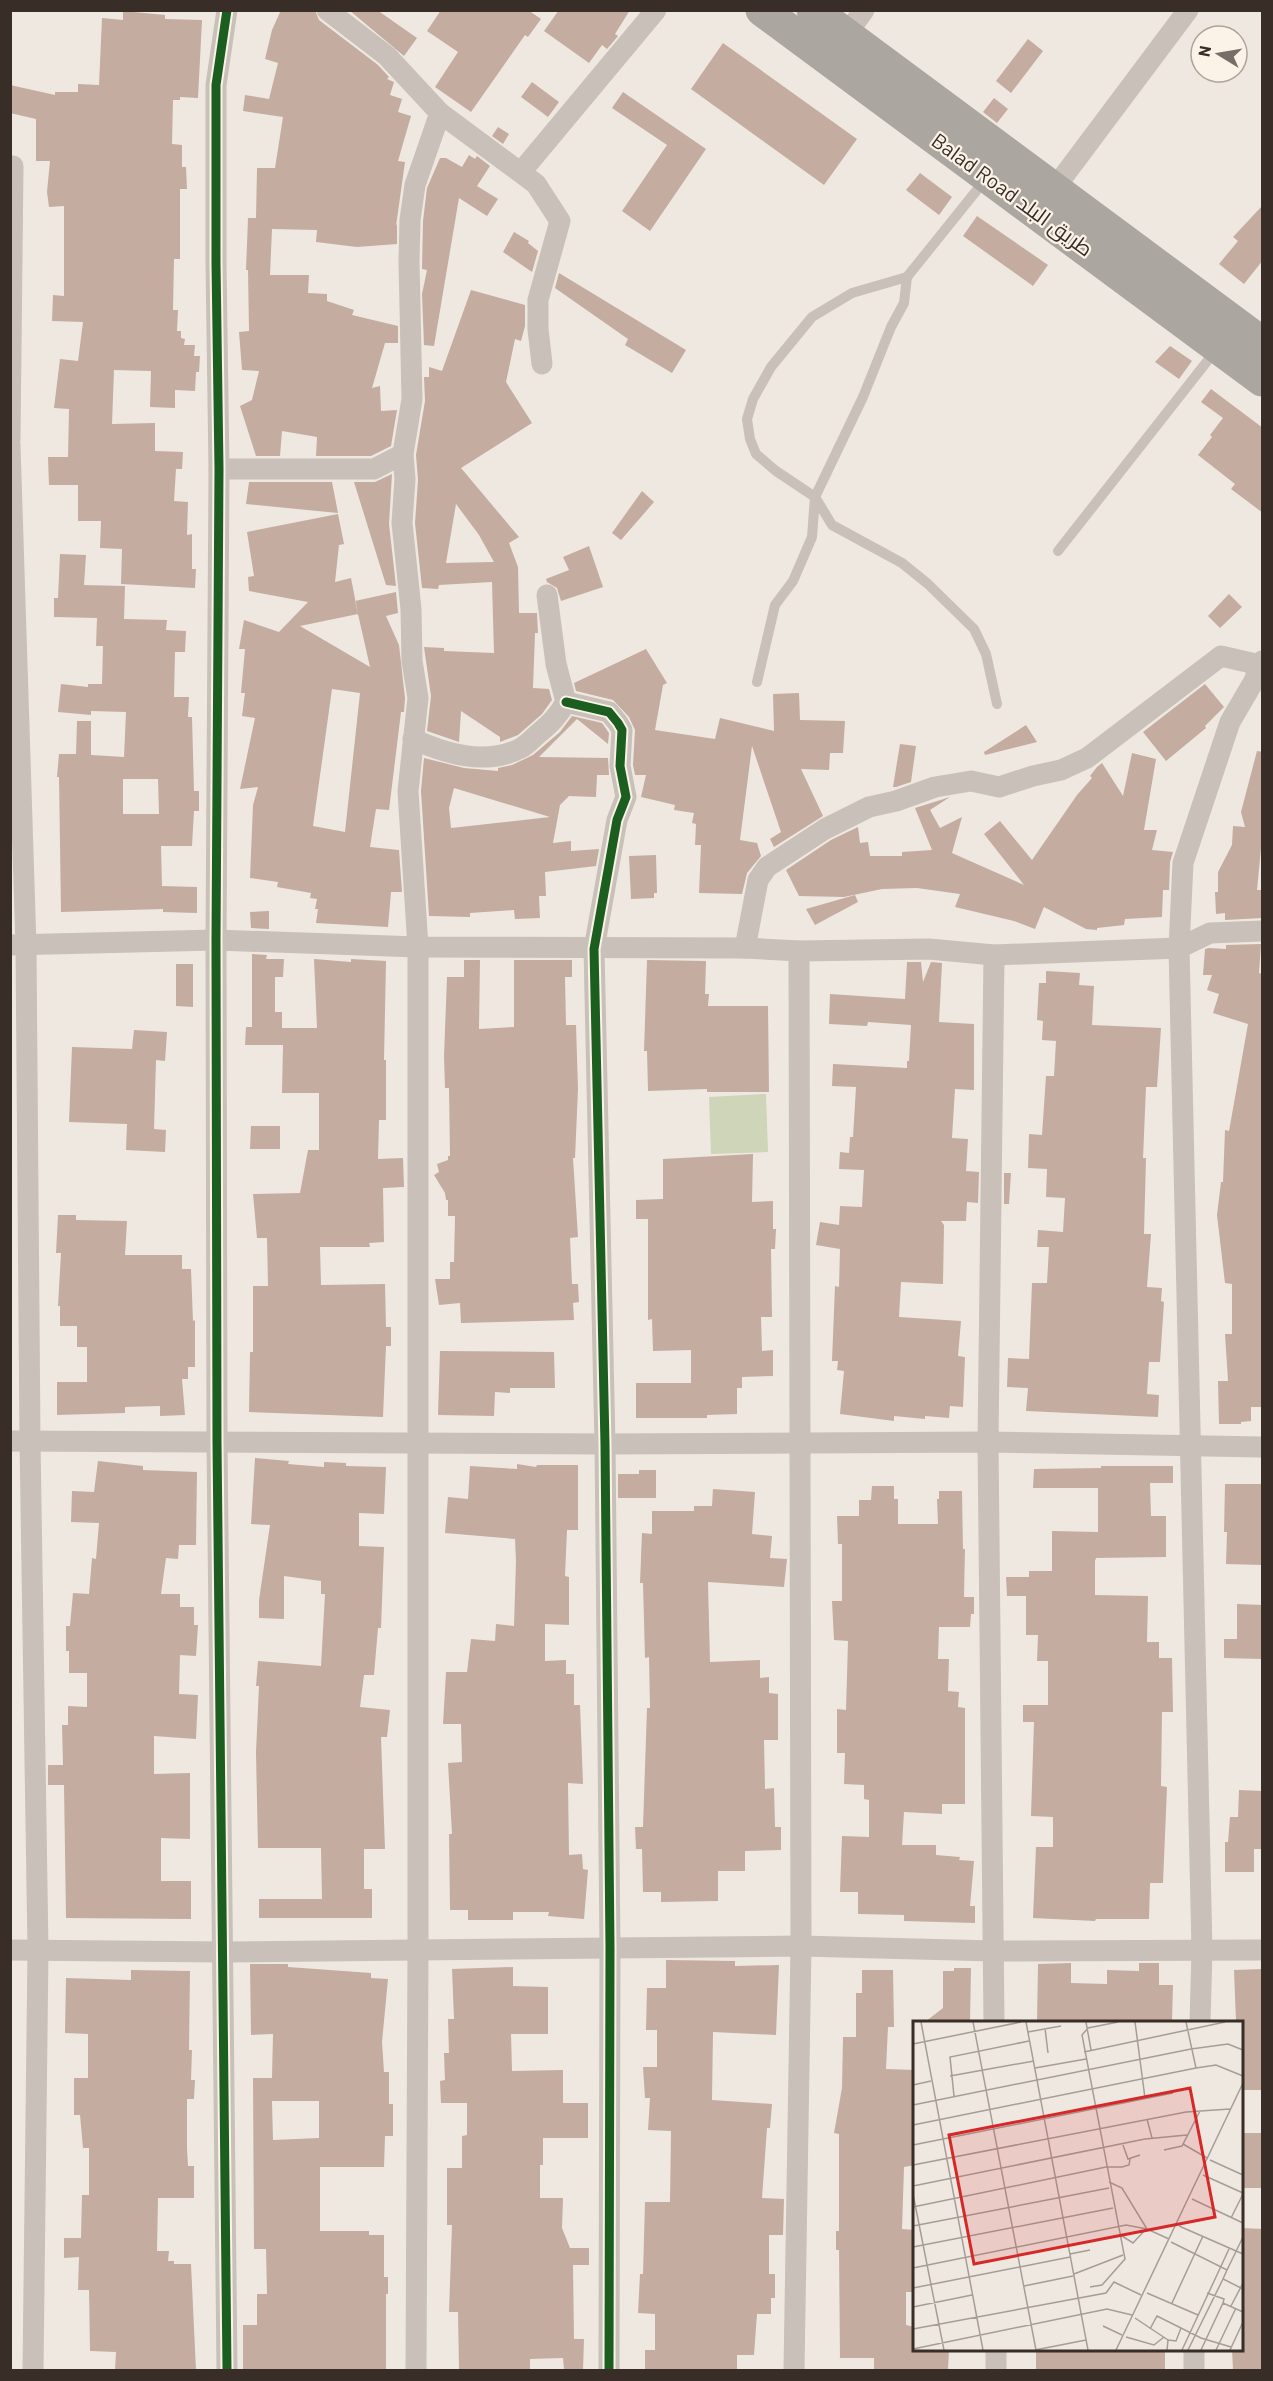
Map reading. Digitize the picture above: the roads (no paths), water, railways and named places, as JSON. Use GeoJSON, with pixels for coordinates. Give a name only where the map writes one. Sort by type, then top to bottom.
{"type":"FeatureCollection","features":[{"type":"Feature","properties":{"kind":"highway","name":"Balad Road طريق البلد"},"geometry":{"type":"LineString","coordinates":[[762,10],[1263,380]]}},
{"type":"Feature","properties":{"kind":"highway","name":"Balad Road طريق البلد"},"geometry":{"type":"LineString","coordinates":[[813,10],[855,23],[1054,189],[1263,343]]}},
{"type":"Feature","properties":{"kind":"street"},"geometry":{"type":"LineString","coordinates":[[227,10],[216,85],[219,469],[216,940],[217,1442],[227,2370]]}},
{"type":"Feature","properties":{"kind":"street"},"geometry":{"type":"LineString","coordinates":[[327,10],[387,56],[440,114],[536,184],[560,221],[538,300],[538,329],[542,364]]}},
{"type":"Feature","properties":{"kind":"street"},"geometry":{"type":"LineString","coordinates":[[521,172],[656,10]]}},
{"type":"Feature","properties":{"kind":"street"},"geometry":{"type":"LineString","coordinates":[[1054,189],[1188,10]]}},
{"type":"Feature","properties":{"kind":"street"},"geometry":{"type":"LineString","coordinates":[[416,2370],[418,947],[408,791],[418,698],[412,661],[411,609],[402,523],[404,454],[412,399],[409,261],[411,220],[415,185],[440,114]]}},
{"type":"Feature","properties":{"kind":"street"},"geometry":{"type":"LineString","coordinates":[[10,440],[13,166]]}},
{"type":"Feature","properties":{"kind":"street"},"geometry":{"type":"LineString","coordinates":[[10,445],[18,946],[20,1441],[38,1950],[33,2370]]}},
{"type":"Feature","properties":{"kind":"street"},"geometry":{"type":"LineString","coordinates":[[219,469],[374,469],[404,454]]}},
{"type":"Feature","properties":{"kind":"street"},"geometry":{"type":"LineString","coordinates":[[413,740],[437,750],[465,756],[499,756],[522,748],[556,719],[566,702],[556,664],[547,595]]}},
{"type":"Feature","properties":{"kind":"street"},"geometry":{"type":"LineString","coordinates":[[745,948],[758,880],[767,867],[825,829],[869,807],[896,801],[935,787],[971,781],[999,787],[1033,776],[1061,771],[1087,758],[1221,656],[1260,673],[1230,722],[1183,863],[1179,948],[1202,1950],[1200,2021]]}},
{"type":"Feature","properties":{"kind":"street"},"geometry":{"type":"LineString","coordinates":[[566,702],[609,712],[622,730],[621,766],[626,797],[617,820],[606,892],[594,949],[605,1444],[610,1948],[609,2370]]}},
{"type":"Feature","properties":{"kind":"street"},"geometry":{"type":"LineString","coordinates":[[18,946],[216,940],[418,947],[929,950],[994,955],[1179,948],[1210,933],[1263,931]]}},
{"type":"Feature","properties":{"kind":"street"},"geometry":{"type":"LineString","coordinates":[[794,2370],[801,1946],[799,951]]}},
{"type":"Feature","properties":{"kind":"street"},"geometry":{"type":"LineString","coordinates":[[994,955],[988,1442],[994,2021]]}},
{"type":"Feature","properties":{"kind":"street"},"geometry":{"type":"LineString","coordinates":[[20,1441],[605,1444],[988,1442],[1263,1447]]}},
{"type":"Feature","properties":{"kind":"street"},"geometry":{"type":"LineString","coordinates":[[10,1950],[224,1952],[801,1946],[994,1951],[1263,1950]]}},
{"type":"Feature","properties":{"kind":"street"},"geometry":{"type":"LineString","coordinates":[[996,2351],[996,2370]]}},
{"type":"Feature","properties":{"kind":"street"},"geometry":{"type":"LineString","coordinates":[[1194,2351],[1194,2370]]}},
{"type":"Feature","properties":{"kind":"lane"},"geometry":{"type":"LineString","coordinates":[[757,682],[775,605],[793,581],[812,537],[815,497],[863,397],[891,327],[904,303],[907,277],[987,177]]}},
{"type":"Feature","properties":{"kind":"lane"},"geometry":{"type":"LineString","coordinates":[[907,277],[852,293],[812,317],[771,367],[753,399],[747,419],[750,439],[756,453],[776,471],[815,497],[832,525],[902,563],[928,584],[974,629],[986,654],[997,704]]}},
{"type":"Feature","properties":{"kind":"lane"},"geometry":{"type":"LineString","coordinates":[[1058,551],[1218,347]]}}]}
